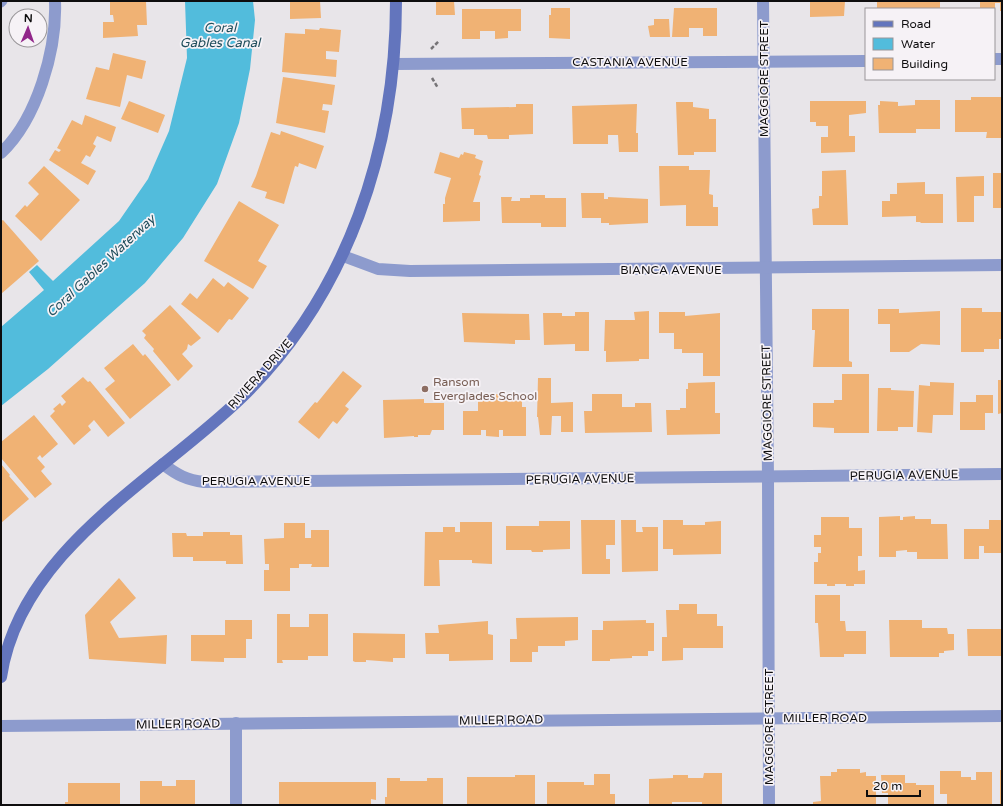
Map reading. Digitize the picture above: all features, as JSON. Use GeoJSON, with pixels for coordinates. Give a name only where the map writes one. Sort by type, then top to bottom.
{"type":"FeatureCollection","features":[{"type":"Feature","properties":{"kind":"street"},"geometry":{"type":"LineString","coordinates":[[1,153],[21,129],[36,100],[52,43],[55,1]]}},
{"type":"Feature","properties":{"kind":"street","name":"RIVIERA DRIVE"},"geometry":{"type":"LineString","coordinates":[[1,677],[9,645],[23,609],[46,574],[64,552],[86,530],[226,412],[270,368],[309,317],[343,256],[359,216],[380,145],[394,64],[396,1]]}},
{"type":"Feature","properties":{"kind":"street","name":"MAGGIORE STREET"},"geometry":{"type":"LineString","coordinates":[[763,1],[768,477],[769,805]]}},
{"type":"Feature","properties":{"kind":"street","name":"CASTANIA AVENUE"},"geometry":{"type":"LineString","coordinates":[[394,64],[865,61]]}},
{"type":"Feature","properties":{"kind":"street","name":"BIANCA AVENUE"},"geometry":{"type":"LineString","coordinates":[[343,256],[373,267],[396,271],[1002,265]]}},
{"type":"Feature","properties":{"kind":"street","name":"PERUGIA AVENUE"},"geometry":{"type":"LineString","coordinates":[[164,464],[177,475],[187,479],[204,482],[1002,474]]}},
{"type":"Feature","properties":{"kind":"street","name":"MILLER ROAD"},"geometry":{"type":"LineString","coordinates":[[1,726],[1002,716]]}},
{"type":"Feature","properties":{"kind":"street"},"geometry":{"type":"LineString","coordinates":[[236,723],[236,805]]}},
{"type":"Feature","properties":{"kind":"path"},"geometry":{"type":"LineString","coordinates":[[430,50],[439,41]]}},
{"type":"Feature","properties":{"kind":"path"},"geometry":{"type":"LineString","coordinates":[[430,74],[438,88]]}},
{"type":"Feature","properties":{"kind":"water","name":"Coral Gables Canal"},"geometry":{"type":"Polygon","coordinates":[[[185,1],[253,1],[255,20],[250,69],[239,123],[217,184],[183,238],[145,283],[48,369],[1,406],[1,327],[44,290],[29,272],[37,265],[53,281],[119,221],[148,179],[169,131],[187,58],[185,1]]]}},
{"type":"Feature","properties":{"kind":"building"},"geometry":{"type":"Polygon","coordinates":[[[110,1],[146,1],[147,25],[137,25],[138,36],[103,38],[103,22],[114,22],[113,15],[110,15],[110,1]]]}},
{"type":"Feature","properties":{"kind":"building"},"geometry":{"type":"Polygon","coordinates":[[[290,1],[320,1],[321,18],[290,19],[290,1]]]}},
{"type":"Feature","properties":{"kind":"building"},"geometry":{"type":"Polygon","coordinates":[[[436,1],[454,1],[455,15],[436,15],[436,1]]]}},
{"type":"Feature","properties":{"kind":"building"},"geometry":{"type":"Polygon","coordinates":[[[845,1],[844,16],[810,17],[810,2],[845,1]]]}},
{"type":"Feature","properties":{"kind":"building"},"geometry":{"type":"Polygon","coordinates":[[[877,1],[940,1],[940,8],[877,8],[877,1]]]}},
{"type":"Feature","properties":{"kind":"building"},"geometry":{"type":"Polygon","coordinates":[[[980,1],[1002,1],[1002,11],[1000,11],[1000,3],[995,3],[995,8],[980,8],[980,1]]]}},
{"type":"Feature","properties":{"kind":"building"},"geometry":{"type":"Polygon","coordinates":[[[551,8],[570,8],[570,39],[549,38],[549,15],[551,15],[551,8]]]}},
{"type":"Feature","properties":{"kind":"building"},"geometry":{"type":"Polygon","coordinates":[[[674,8],[717,8],[717,36],[703,36],[703,28],[689,28],[689,37],[672,37],[674,8]]]}},
{"type":"Feature","properties":{"kind":"building"},"geometry":{"type":"Polygon","coordinates":[[[462,9],[521,9],[521,31],[508,31],[508,38],[495,39],[495,31],[480,31],[480,39],[462,39],[462,9]]]}},
{"type":"Feature","properties":{"kind":"building"},"geometry":{"type":"Polygon","coordinates":[[[654,19],[669,19],[670,37],[650,37],[648,26],[654,25],[654,19]]]}},
{"type":"Feature","properties":{"kind":"building"},"geometry":{"type":"Polygon","coordinates":[[[320,28],[341,30],[339,52],[326,51],[326,59],[337,60],[336,77],[282,72],[285,33],[305,34],[305,29],[319,30],[320,28]]]}},
{"type":"Feature","properties":{"kind":"building"},"geometry":{"type":"Polygon","coordinates":[[[113,53],[146,61],[142,79],[127,75],[120,107],[86,99],[96,67],[109,70],[113,53]]]}},
{"type":"Feature","properties":{"kind":"building"},"geometry":{"type":"Polygon","coordinates":[[[283,77],[335,85],[332,105],[323,104],[322,110],[329,111],[325,133],[276,123],[283,77]]]}},
{"type":"Feature","properties":{"kind":"building"},"geometry":{"type":"Polygon","coordinates":[[[971,97],[1002,97],[1002,138],[986,138],[987,132],[955,132],[955,100],[971,100],[971,97]]]}},
{"type":"Feature","properties":{"kind":"building"},"geometry":{"type":"Polygon","coordinates":[[[915,100],[940,100],[940,129],[916,129],[916,133],[879,133],[878,105],[880,105],[880,101],[898,102],[898,106],[915,105],[915,100]]]}},
{"type":"Feature","properties":{"kind":"building"},"geometry":{"type":"Polygon","coordinates":[[[129,101],[165,115],[158,133],[121,119],[129,101]]]}},
{"type":"Feature","properties":{"kind":"building"},"geometry":{"type":"Polygon","coordinates":[[[810,101],[866,101],[866,113],[849,115],[849,136],[855,136],[855,152],[821,153],[821,137],[828,137],[828,126],[816,126],[816,122],[810,122],[810,101]]]}},
{"type":"Feature","properties":{"kind":"building"},"geometry":{"type":"Polygon","coordinates":[[[676,102],[693,102],[693,107],[709,109],[709,119],[716,119],[716,152],[694,152],[694,155],[678,155],[676,102]]]}},
{"type":"Feature","properties":{"kind":"building"},"geometry":{"type":"Polygon","coordinates":[[[516,104],[533,104],[533,134],[509,135],[509,139],[488,139],[487,135],[474,135],[474,129],[462,129],[461,108],[516,107],[516,104]]]}},
{"type":"Feature","properties":{"kind":"building"},"geometry":{"type":"Polygon","coordinates":[[[637,104],[636,133],[638,133],[638,152],[619,152],[618,135],[608,135],[608,144],[573,144],[572,106],[637,104]]]}},
{"type":"Feature","properties":{"kind":"building"},"geometry":{"type":"Polygon","coordinates":[[[85,115],[116,127],[111,142],[97,136],[93,144],[96,146],[90,157],[86,155],[81,163],[96,171],[88,185],[49,160],[55,150],[59,152],[61,150],[57,148],[72,120],[82,125],[85,115]]]}},
{"type":"Feature","properties":{"kind":"building"},"geometry":{"type":"Polygon","coordinates":[[[281,131],[324,146],[316,169],[299,163],[298,167],[295,166],[284,204],[265,198],[267,192],[251,187],[271,132],[280,135],[281,131]]]}},
{"type":"Feature","properties":{"kind":"building"},"geometry":{"type":"Polygon","coordinates":[[[440,152],[459,158],[464,152],[476,155],[475,158],[483,161],[479,175],[481,176],[473,202],[480,202],[480,221],[443,222],[443,204],[445,204],[445,198],[451,178],[434,173],[440,152]]]}},
{"type":"Feature","properties":{"kind":"building"},"geometry":{"type":"Polygon","coordinates":[[[44,166],[80,200],[41,241],[15,216],[25,205],[27,207],[39,194],[28,183],[44,166]]]}},
{"type":"Feature","properties":{"kind":"building"},"geometry":{"type":"Polygon","coordinates":[[[659,166],[689,166],[689,170],[710,170],[709,194],[713,195],[713,207],[718,207],[718,226],[686,226],[686,205],[660,206],[659,166]]]}},
{"type":"Feature","properties":{"kind":"building"},"geometry":{"type":"Polygon","coordinates":[[[846,170],[848,225],[813,225],[812,209],[819,208],[819,196],[822,196],[822,171],[846,170]]]}},
{"type":"Feature","properties":{"kind":"building"},"geometry":{"type":"Polygon","coordinates":[[[993,173],[1002,173],[1002,208],[993,208],[993,173]]]}},
{"type":"Feature","properties":{"kind":"building"},"geometry":{"type":"Polygon","coordinates":[[[984,176],[984,196],[974,196],[974,222],[957,222],[956,177],[984,176]]]}},
{"type":"Feature","properties":{"kind":"building"},"geometry":{"type":"Polygon","coordinates":[[[925,182],[925,194],[943,194],[943,223],[916,222],[916,216],[882,217],[882,201],[890,201],[890,194],[897,194],[897,183],[925,182]]]}},
{"type":"Feature","properties":{"kind":"building"},"geometry":{"type":"Polygon","coordinates":[[[581,193],[604,193],[604,199],[608,199],[608,197],[648,199],[648,223],[609,225],[609,223],[601,223],[601,218],[582,218],[581,193]]]}},
{"type":"Feature","properties":{"kind":"building"},"geometry":{"type":"Polygon","coordinates":[[[530,195],[545,195],[545,198],[566,198],[566,227],[541,227],[541,223],[502,223],[501,197],[512,197],[511,201],[520,201],[520,198],[530,198],[530,195]]]}},
{"type":"Feature","properties":{"kind":"building"},"geometry":{"type":"Polygon","coordinates":[[[239,201],[279,225],[258,261],[267,266],[253,289],[204,261],[239,201]]]}},
{"type":"Feature","properties":{"kind":"building"},"geometry":{"type":"Polygon","coordinates":[[[3,220],[39,261],[1,294],[1,221],[3,220]]]}},
{"type":"Feature","properties":{"kind":"building"},"geometry":{"type":"Polygon","coordinates":[[[213,278],[224,287],[228,282],[249,298],[232,320],[229,319],[218,333],[181,304],[190,293],[197,299],[213,278]]]}},
{"type":"Feature","properties":{"kind":"building"},"geometry":{"type":"Polygon","coordinates":[[[170,305],[201,338],[191,346],[188,344],[187,349],[182,354],[193,366],[178,381],[153,351],[154,349],[144,338],[146,335],[142,331],[170,305]]]}},
{"type":"Feature","properties":{"kind":"building"},"geometry":{"type":"Polygon","coordinates":[[[961,308],[982,308],[982,312],[1002,312],[1002,339],[999,339],[999,349],[984,349],[984,352],[961,352],[961,308]]]}},
{"type":"Feature","properties":{"kind":"building"},"geometry":{"type":"Polygon","coordinates":[[[812,309],[849,309],[849,361],[852,362],[852,367],[813,367],[815,330],[812,330],[812,309]]]}},
{"type":"Feature","properties":{"kind":"building"},"geometry":{"type":"Polygon","coordinates":[[[878,309],[899,309],[899,313],[940,311],[940,345],[921,344],[909,352],[890,352],[890,324],[878,324],[878,309]]]}},
{"type":"Feature","properties":{"kind":"building"},"geometry":{"type":"Polygon","coordinates":[[[649,311],[649,359],[639,359],[639,361],[606,362],[606,351],[604,351],[605,320],[635,320],[634,312],[649,311]]]}},
{"type":"Feature","properties":{"kind":"building"},"geometry":{"type":"Polygon","coordinates":[[[575,312],[589,312],[589,351],[575,351],[575,344],[544,345],[543,313],[562,313],[562,316],[575,316],[575,312]]]}},
{"type":"Feature","properties":{"kind":"building"},"geometry":{"type":"Polygon","coordinates":[[[659,312],[685,312],[685,316],[720,313],[720,376],[703,376],[703,353],[682,353],[682,349],[674,349],[674,333],[659,333],[659,312]]]}},
{"type":"Feature","properties":{"kind":"building"},"geometry":{"type":"Polygon","coordinates":[[[462,313],[529,314],[530,340],[515,340],[515,344],[464,342],[462,313]]]}},
{"type":"Feature","properties":{"kind":"building"},"geometry":{"type":"Polygon","coordinates":[[[133,344],[143,356],[145,354],[171,385],[130,419],[105,389],[115,381],[104,368],[133,344]]]}},
{"type":"Feature","properties":{"kind":"building"},"geometry":{"type":"Polygon","coordinates":[[[343,371],[362,386],[345,406],[349,409],[337,424],[333,421],[319,439],[298,422],[315,402],[317,403],[343,371]]]}},
{"type":"Feature","properties":{"kind":"building"},"geometry":{"type":"Polygon","coordinates":[[[842,374],[869,374],[869,433],[834,433],[834,428],[813,427],[813,403],[834,403],[834,400],[842,400],[842,374]]]}},
{"type":"Feature","properties":{"kind":"building"},"geometry":{"type":"Polygon","coordinates":[[[83,377],[88,382],[90,381],[125,423],[108,437],[94,420],[88,426],[91,430],[74,445],[50,416],[55,411],[53,409],[60,403],[62,406],[66,402],[61,396],[83,377]]]}},
{"type":"Feature","properties":{"kind":"building"},"geometry":{"type":"Polygon","coordinates":[[[538,378],[551,378],[551,403],[573,402],[573,432],[561,432],[561,416],[552,416],[551,435],[540,435],[537,417],[538,378]]]}},
{"type":"Feature","properties":{"kind":"building"},"geometry":{"type":"Polygon","coordinates":[[[998,380],[1002,380],[1002,413],[998,414],[998,380]]]}},
{"type":"Feature","properties":{"kind":"building"},"geometry":{"type":"Polygon","coordinates":[[[715,382],[715,413],[720,413],[720,434],[667,435],[666,410],[680,410],[680,408],[686,408],[686,389],[688,389],[688,383],[715,382]]]}},
{"type":"Feature","properties":{"kind":"building"},"geometry":{"type":"Polygon","coordinates":[[[930,382],[954,383],[953,415],[933,415],[932,433],[917,432],[919,385],[930,386],[930,382]]]}},
{"type":"Feature","properties":{"kind":"building"},"geometry":{"type":"Polygon","coordinates":[[[878,388],[914,391],[913,427],[898,427],[898,431],[877,431],[878,388]]]}},
{"type":"Feature","properties":{"kind":"building"},"geometry":{"type":"Polygon","coordinates":[[[478,394],[522,394],[522,407],[526,407],[526,436],[503,436],[503,430],[499,430],[499,437],[486,436],[486,430],[481,430],[481,435],[463,435],[463,411],[478,411],[478,394]]]}},
{"type":"Feature","properties":{"kind":"building"},"geometry":{"type":"Polygon","coordinates":[[[592,394],[622,394],[622,407],[635,407],[635,403],[651,403],[652,432],[585,433],[584,411],[592,411],[592,394]]]}},
{"type":"Feature","properties":{"kind":"building"},"geometry":{"type":"Polygon","coordinates":[[[976,395],[993,395],[993,413],[985,413],[985,430],[960,430],[960,402],[976,402],[976,395]]]}},
{"type":"Feature","properties":{"kind":"building"},"geometry":{"type":"Polygon","coordinates":[[[424,399],[424,403],[444,403],[444,430],[432,430],[430,435],[418,435],[418,437],[384,438],[383,400],[424,399]]]}},
{"type":"Feature","properties":{"kind":"building"},"geometry":{"type":"Polygon","coordinates":[[[34,415],[58,444],[42,458],[40,455],[37,458],[45,467],[41,471],[52,484],[35,498],[1,458],[1,442],[34,415]]]}},
{"type":"Feature","properties":{"kind":"building"},"geometry":{"type":"Polygon","coordinates":[[[1,464],[10,475],[9,476],[29,499],[1,523],[1,464]]]}},
{"type":"Feature","properties":{"kind":"building"},"geometry":{"type":"Polygon","coordinates":[[[900,516],[900,520],[903,520],[903,517],[915,516],[915,519],[931,519],[931,524],[947,524],[948,559],[917,559],[917,552],[907,552],[907,550],[896,551],[896,557],[879,557],[879,517],[900,516]]]}},
{"type":"Feature","properties":{"kind":"building"},"geometry":{"type":"Polygon","coordinates":[[[821,517],[849,517],[849,528],[862,528],[862,556],[858,556],[858,571],[865,570],[865,584],[846,586],[846,584],[835,584],[835,586],[827,586],[827,584],[814,584],[814,562],[818,562],[818,553],[821,553],[821,547],[814,547],[814,535],[821,535],[821,517]]]}},
{"type":"Feature","properties":{"kind":"building"},"geometry":{"type":"Polygon","coordinates":[[[581,520],[615,520],[615,545],[606,545],[606,559],[610,559],[610,574],[582,574],[581,520]]]}},
{"type":"Feature","properties":{"kind":"building"},"geometry":{"type":"Polygon","coordinates":[[[621,520],[636,520],[636,532],[643,532],[642,527],[658,527],[658,571],[622,572],[621,520]]]}},
{"type":"Feature","properties":{"kind":"building"},"geometry":{"type":"Polygon","coordinates":[[[663,520],[683,520],[683,525],[705,525],[705,522],[721,521],[721,554],[673,555],[673,549],[663,549],[663,520]]]}},
{"type":"Feature","properties":{"kind":"building"},"geometry":{"type":"Polygon","coordinates":[[[989,520],[1002,520],[1002,553],[984,553],[984,546],[979,546],[979,559],[964,559],[964,529],[989,529],[989,520]]]}},
{"type":"Feature","properties":{"kind":"building"},"geometry":{"type":"Polygon","coordinates":[[[539,521],[570,521],[570,549],[543,550],[543,552],[532,552],[531,550],[506,550],[506,526],[539,526],[539,521]]]}},
{"type":"Feature","properties":{"kind":"building"},"geometry":{"type":"Polygon","coordinates":[[[460,522],[492,522],[492,564],[472,563],[472,560],[439,560],[440,586],[424,586],[425,532],[443,532],[443,527],[455,527],[455,532],[460,532],[460,522]]]}},
{"type":"Feature","properties":{"kind":"building"},"geometry":{"type":"Polygon","coordinates":[[[284,523],[305,523],[305,538],[311,538],[311,530],[329,530],[329,567],[311,567],[312,564],[299,564],[299,568],[290,568],[290,591],[264,591],[264,570],[269,570],[269,564],[265,564],[264,539],[284,538],[284,523]]]}},
{"type":"Feature","properties":{"kind":"building"},"geometry":{"type":"Polygon","coordinates":[[[203,532],[230,532],[230,535],[242,535],[243,564],[226,564],[226,561],[193,561],[193,557],[173,557],[172,533],[186,533],[187,536],[203,536],[203,532]]]}},
{"type":"Feature","properties":{"kind":"building"},"geometry":{"type":"Polygon","coordinates":[[[119,578],[136,598],[110,622],[119,638],[167,635],[166,664],[89,659],[85,615],[119,578]]]}},
{"type":"Feature","properties":{"kind":"building"},"geometry":{"type":"Polygon","coordinates":[[[815,595],[840,595],[840,621],[845,621],[846,631],[866,631],[866,654],[844,654],[844,657],[820,657],[818,623],[815,623],[815,595]]]}},
{"type":"Feature","properties":{"kind":"building"},"geometry":{"type":"Polygon","coordinates":[[[679,604],[697,604],[697,614],[717,614],[717,626],[723,626],[723,648],[683,648],[683,660],[662,661],[662,637],[667,637],[666,610],[679,610],[679,604]]]}},
{"type":"Feature","properties":{"kind":"building"},"geometry":{"type":"Polygon","coordinates":[[[277,614],[290,614],[290,627],[309,627],[309,614],[328,614],[328,656],[308,656],[308,660],[282,660],[283,663],[277,663],[277,614]]]}},
{"type":"Feature","properties":{"kind":"building"},"geometry":{"type":"Polygon","coordinates":[[[578,617],[578,640],[565,641],[565,646],[538,646],[538,652],[532,652],[532,662],[510,662],[510,639],[517,639],[516,618],[578,617]]]}},
{"type":"Feature","properties":{"kind":"building"},"geometry":{"type":"Polygon","coordinates":[[[225,620],[252,620],[252,639],[246,639],[246,658],[224,658],[224,662],[191,661],[191,635],[225,635],[225,620]]]}},
{"type":"Feature","properties":{"kind":"building"},"geometry":{"type":"Polygon","coordinates":[[[646,620],[646,623],[654,623],[654,651],[648,651],[648,656],[632,656],[632,658],[610,659],[610,661],[592,661],[592,630],[603,630],[603,621],[646,620]]]}},
{"type":"Feature","properties":{"kind":"building"},"geometry":{"type":"Polygon","coordinates":[[[889,620],[922,620],[922,628],[947,628],[948,634],[954,634],[954,650],[939,653],[939,657],[890,657],[889,620]]]}},
{"type":"Feature","properties":{"kind":"building"},"geometry":{"type":"Polygon","coordinates":[[[488,621],[488,634],[493,635],[493,660],[449,661],[449,654],[426,654],[425,633],[439,633],[438,625],[488,621]]]}},
{"type":"Feature","properties":{"kind":"building"},"geometry":{"type":"Polygon","coordinates":[[[967,629],[1002,629],[1002,656],[968,656],[967,629]]]}},
{"type":"Feature","properties":{"kind":"building"},"geometry":{"type":"Polygon","coordinates":[[[353,633],[405,634],[405,658],[393,658],[393,662],[366,660],[366,662],[355,662],[353,661],[353,633]]]}},
{"type":"Feature","properties":{"kind":"building"},"geometry":{"type":"Polygon","coordinates":[[[837,769],[860,769],[860,773],[866,772],[866,776],[876,776],[876,805],[813,805],[813,802],[821,801],[820,776],[831,776],[831,772],[837,772],[837,769]]]}},
{"type":"Feature","properties":{"kind":"building"},"geometry":{"type":"Polygon","coordinates":[[[1000,770],[1002,770],[1002,805],[1000,805],[1000,770]]]}},
{"type":"Feature","properties":{"kind":"building"},"geometry":{"type":"Polygon","coordinates":[[[940,771],[961,771],[961,777],[971,777],[971,780],[976,780],[976,772],[992,772],[992,805],[947,805],[947,794],[940,794],[940,771]]]}},
{"type":"Feature","properties":{"kind":"building"},"geometry":{"type":"Polygon","coordinates":[[[704,773],[722,773],[722,805],[702,805],[702,802],[672,802],[672,805],[649,805],[649,779],[673,778],[673,775],[688,775],[688,778],[703,778],[704,773]]]}},
{"type":"Feature","properties":{"kind":"building"},"geometry":{"type":"Polygon","coordinates":[[[594,774],[610,774],[610,794],[615,794],[615,805],[547,805],[547,782],[584,782],[584,785],[594,785],[594,774]]]}},
{"type":"Feature","properties":{"kind":"building"},"geometry":{"type":"Polygon","coordinates":[[[515,775],[535,775],[535,805],[467,805],[467,777],[515,777],[515,775]]]}},
{"type":"Feature","properties":{"kind":"building"},"geometry":{"type":"Polygon","coordinates":[[[881,775],[905,775],[905,783],[916,783],[916,785],[934,785],[934,805],[888,805],[888,793],[882,793],[881,775]]]}},
{"type":"Feature","properties":{"kind":"building"},"geometry":{"type":"Polygon","coordinates":[[[387,778],[400,778],[400,781],[427,781],[427,778],[443,778],[443,805],[385,805],[385,797],[387,797],[387,778]]]}},
{"type":"Feature","properties":{"kind":"building"},"geometry":{"type":"Polygon","coordinates":[[[176,780],[195,780],[195,805],[140,804],[140,781],[162,781],[162,786],[176,786],[176,780]]]}},
{"type":"Feature","properties":{"kind":"building"},"geometry":{"type":"Polygon","coordinates":[[[279,782],[376,782],[376,800],[371,799],[371,805],[279,805],[279,782]]]}},
{"type":"Feature","properties":{"kind":"building"},"geometry":{"type":"Polygon","coordinates":[[[68,783],[120,783],[120,805],[65,805],[65,802],[68,802],[68,783]]]}},
{"type":"Feature","properties":{"kind":"place","name":"Ransom Everglades School"},"geometry":{"type":"Point","coordinates":[425,389]}},
{"type":"Feature","properties":{"kind":"water label","name":"Coral Gables Waterway"},"geometry":{"type":"Point","coordinates":[101,266]}}]}
